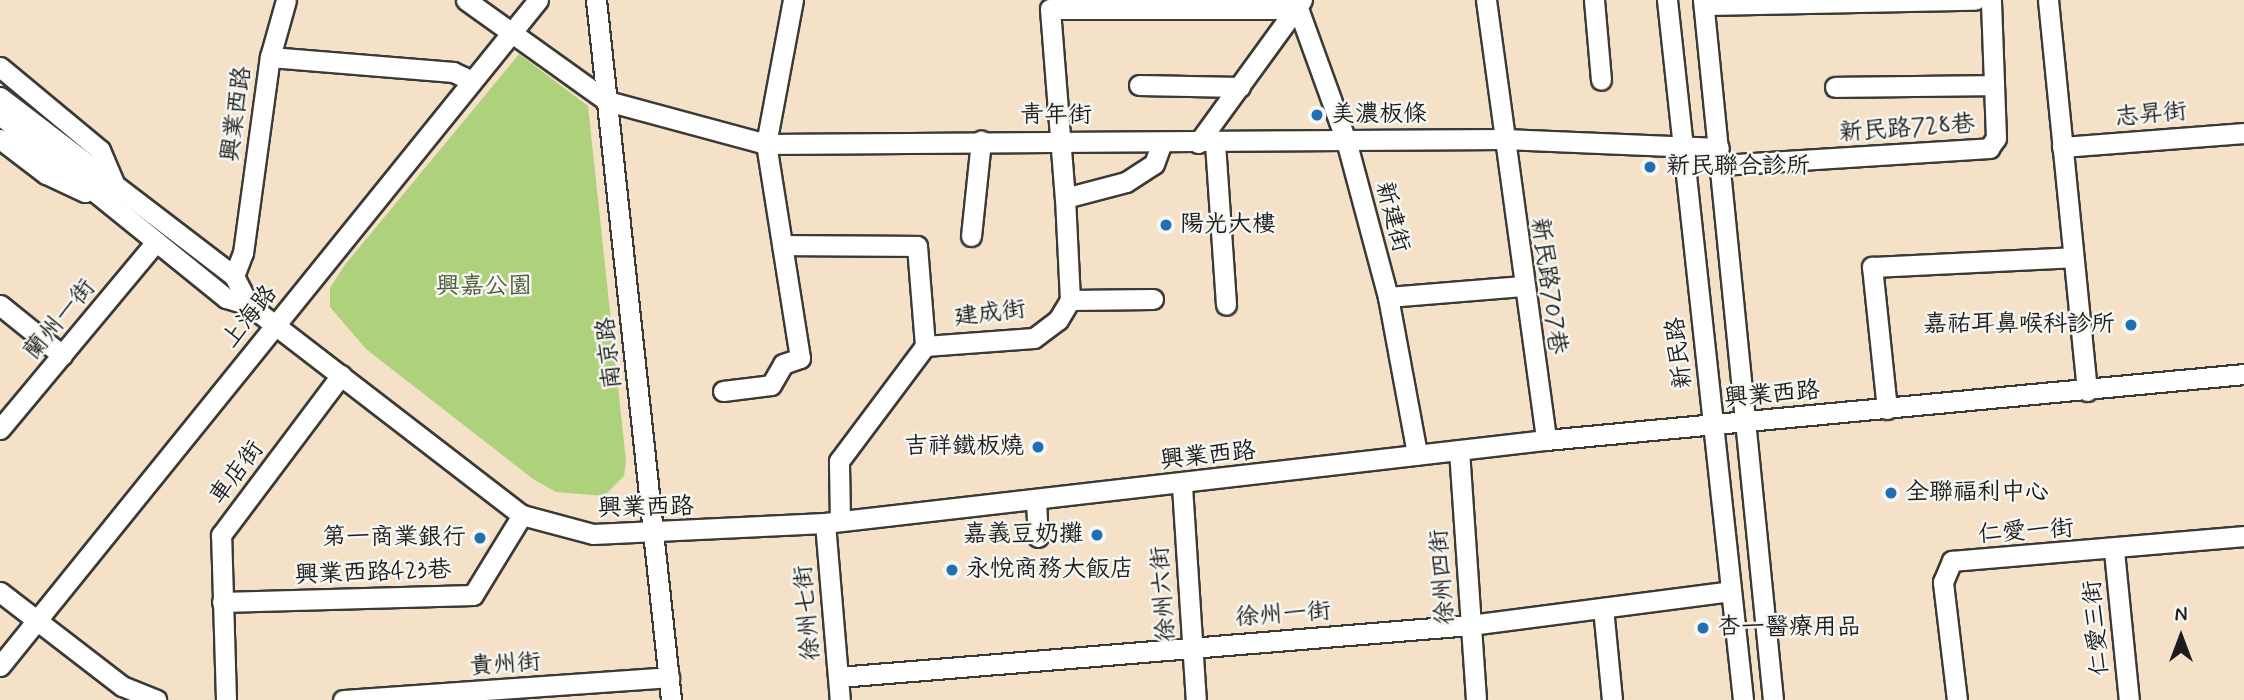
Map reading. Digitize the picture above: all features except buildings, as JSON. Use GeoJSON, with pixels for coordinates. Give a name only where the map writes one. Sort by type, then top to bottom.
{"type":"FeatureCollection","features":[{"type":"Feature","properties":{"kind":"street","name":"興業西路"},"geometry":{"type":"LineString","coordinates":[[234,276],[243,253],[270,57],[286,0]]}},
{"type":"Feature","properties":{"kind":"street","name":"青年街"},"geometry":{"type":"LineString","coordinates":[[466,0],[607,101],[766,144],[1062,140],[1347,144]]}},
{"type":"Feature","properties":{"kind":"street","name":"上海路"},"geometry":{"type":"LineString","coordinates":[[0,666],[538,0]]}},
{"type":"Feature","properties":{"kind":"street","name":"南京路"},"geometry":{"type":"LineString","coordinates":[[596,0],[671,700]]}},
{"type":"Feature","properties":{"kind":"street"},"geometry":{"type":"LineString","coordinates":[[723,391],[771,385],[783,364],[800,358],[766,144],[793,0]]}},
{"type":"Feature","properties":{"kind":"street","name":"新民路707巷"},"geometry":{"type":"LineString","coordinates":[[1486,0],[1545,440]]}},
{"type":"Feature","properties":{"kind":"street"},"geometry":{"type":"LineString","coordinates":[[1594,0],[1601,80]]}},
{"type":"Feature","properties":{"kind":"street","name":"新民路"},"geometry":{"type":"LineString","coordinates":[[1667,0],[1743,700]]}},
{"type":"Feature","properties":{"kind":"street"},"geometry":{"type":"LineString","coordinates":[[1773,700],[1704,2],[1975,0]]}},
{"type":"Feature","properties":{"kind":"street","name":"新民路728巷"},"geometry":{"type":"LineString","coordinates":[[1720,157],[1989,148],[1996,138],[1991,0]]}},
{"type":"Feature","properties":{"kind":"street"},"geometry":{"type":"LineString","coordinates":[[2048,0],[2087,391]]}},
{"type":"Feature","properties":{"kind":"street"},"geometry":{"type":"LineString","coordinates":[[1153,299],[1070,300],[1062,140],[1046,5],[1298,3]]}},
{"type":"Feature","properties":{"kind":"street"},"geometry":{"type":"LineString","coordinates":[[1226,305],[1206,143],[1240,87],[1298,3]]}},
{"type":"Feature","properties":{"kind":"street","name":"新建街"},"geometry":{"type":"LineString","coordinates":[[1298,3],[1347,144],[1388,298],[1417,453]]}},
{"type":"Feature","properties":{"kind":"street"},"geometry":{"type":"LineString","coordinates":[[270,57],[453,72],[472,82]]}},
{"type":"Feature","properties":{"kind":"street","name":"興業西路"},"geometry":{"type":"LineString","coordinates":[[0,67],[100,150],[112,194]]}},
{"type":"Feature","properties":{"kind":"street"},"geometry":{"type":"LineString","coordinates":[[1139,85],[1240,87]]}},
{"type":"Feature","properties":{"kind":"street"},"geometry":{"type":"LineString","coordinates":[[1835,87],[1994,85]]}},
{"type":"Feature","properties":{"kind":"street","name":"興業西路"},"geometry":{"type":"LineString","coordinates":[[0,97],[112,194],[156,242],[226,298],[249,305],[276,324],[522,514],[593,534],[655,534],[832,522],[1182,486],[1417,453],[2244,374]]}},
{"type":"Feature","properties":{"kind":"street","name":"興業西路"},"geometry":{"type":"LineString","coordinates":[[0,115],[234,276],[249,305]]}},
{"type":"Feature","properties":{"kind":"street","name":"志昇街"},"geometry":{"type":"LineString","coordinates":[[2062,147],[2244,132]]}},
{"type":"Feature","properties":{"kind":"street","name":"興業西路"},"geometry":{"type":"LineString","coordinates":[[0,139],[46,174],[112,194]]}},
{"type":"Feature","properties":{"kind":"street"},"geometry":{"type":"LineString","coordinates":[[1347,144],[1504,139],[1681,148],[1720,157]]}},
{"type":"Feature","properties":{"kind":"street"},"geometry":{"type":"LineString","coordinates":[[971,236],[981,141]]}},
{"type":"Feature","properties":{"kind":"street"},"geometry":{"type":"LineString","coordinates":[[1065,198],[1126,182],[1154,164],[1162,142]]}},
{"type":"Feature","properties":{"kind":"street","name":"蘭州一街"},"geometry":{"type":"LineString","coordinates":[[0,429],[156,242]]}},
{"type":"Feature","properties":{"kind":"street"},"geometry":{"type":"LineString","coordinates":[[782,245],[918,246],[925,346]]}},
{"type":"Feature","properties":{"kind":"street"},"geometry":{"type":"LineString","coordinates":[[1887,409],[1872,267],[2073,257]]}},
{"type":"Feature","properties":{"kind":"street"},"geometry":{"type":"LineString","coordinates":[[1388,298],[1523,286]]}},
{"type":"Feature","properties":{"kind":"street","name":"建成街"},"geometry":{"type":"LineString","coordinates":[[832,522],[839,461],[925,346],[1034,338],[1070,300]]}},
{"type":"Feature","properties":{"kind":"street"},"geometry":{"type":"LineString","coordinates":[[0,305],[62,355]]}},
{"type":"Feature","properties":{"kind":"street","name":"車店街"},"geometry":{"type":"LineString","coordinates":[[226,700],[221,535],[341,375]]}},
{"type":"Feature","properties":{"kind":"street","name":"徐州四街"},"geometry":{"type":"LineString","coordinates":[[1459,450],[1476,700]]}},
{"type":"Feature","properties":{"kind":"street","name":"徐州六街"},"geometry":{"type":"LineString","coordinates":[[1182,486],[1196,700]]}},
{"type":"Feature","properties":{"kind":"street"},"geometry":{"type":"LineString","coordinates":[[1036,501],[1038,537]]}},
{"type":"Feature","properties":{"kind":"street","name":"興業西路423巷"},"geometry":{"type":"LineString","coordinates":[[222,601],[473,595],[522,514]]}},
{"type":"Feature","properties":{"kind":"street","name":"徐州七街"},"geometry":{"type":"LineString","coordinates":[[832,522],[840,700]]}},
{"type":"Feature","properties":{"kind":"street","name":"仁愛一街"},"geometry":{"type":"LineString","coordinates":[[1957,700],[1943,582],[1952,561],[2114,551],[2244,536]]}},
{"type":"Feature","properties":{"kind":"street","name":"仁愛三街"},"geometry":{"type":"LineString","coordinates":[[2114,551],[2129,700]]}},
{"type":"Feature","properties":{"kind":"street","name":"徐州一街"},"geometry":{"type":"LineString","coordinates":[[838,677],[1470,625],[1731,591]]}},
{"type":"Feature","properties":{"kind":"street"},"geometry":{"type":"LineString","coordinates":[[0,592],[122,686],[156,700]]}},
{"type":"Feature","properties":{"kind":"street"},"geometry":{"type":"LineString","coordinates":[[1603,608],[1612,700]]}},
{"type":"Feature","properties":{"kind":"street","name":"貴州街"},"geometry":{"type":"LineString","coordinates":[[343,700],[535,694],[669,677]]}},
{"type":"Feature","properties":{"kind":"green space","name":"興嘉公園"},"geometry":{"type":"Polygon","coordinates":[[[519,54],[588,106],[626,461],[624,476],[604,496],[556,492],[533,479],[366,349],[330,307],[330,288],[344,266],[519,54]]]}},
{"type":"Feature","properties":{"kind":"place","name":"美濃板條"},"geometry":{"type":"Point","coordinates":[1317,115]}},
{"type":"Feature","properties":{"kind":"place","name":"新民聯合診所"},"geometry":{"type":"Point","coordinates":[1650,167]}},
{"type":"Feature","properties":{"kind":"place","name":"陽光大樓"},"geometry":{"type":"Point","coordinates":[1166,225]}},
{"type":"Feature","properties":{"kind":"place","name":"嘉祐耳鼻喉科診所"},"geometry":{"type":"Point","coordinates":[2131,325]}},
{"type":"Feature","properties":{"kind":"place","name":"吉祥鐵板燒"},"geometry":{"type":"Point","coordinates":[1038,447]}},
{"type":"Feature","properties":{"kind":"place","name":"全聯福利中心"},"geometry":{"type":"Point","coordinates":[1891,493]}},
{"type":"Feature","properties":{"kind":"place","name":"嘉義豆奶攤"},"geometry":{"type":"Point","coordinates":[1097,535]}},
{"type":"Feature","properties":{"kind":"place","name":"第一商業銀行"},"geometry":{"type":"Point","coordinates":[480,538]}},
{"type":"Feature","properties":{"kind":"place","name":"永悅商務大飯店"},"geometry":{"type":"Point","coordinates":[952,570]}},
{"type":"Feature","properties":{"kind":"place","name":"杏一醫療用品"},"geometry":{"type":"Point","coordinates":[1703,628]}}]}
